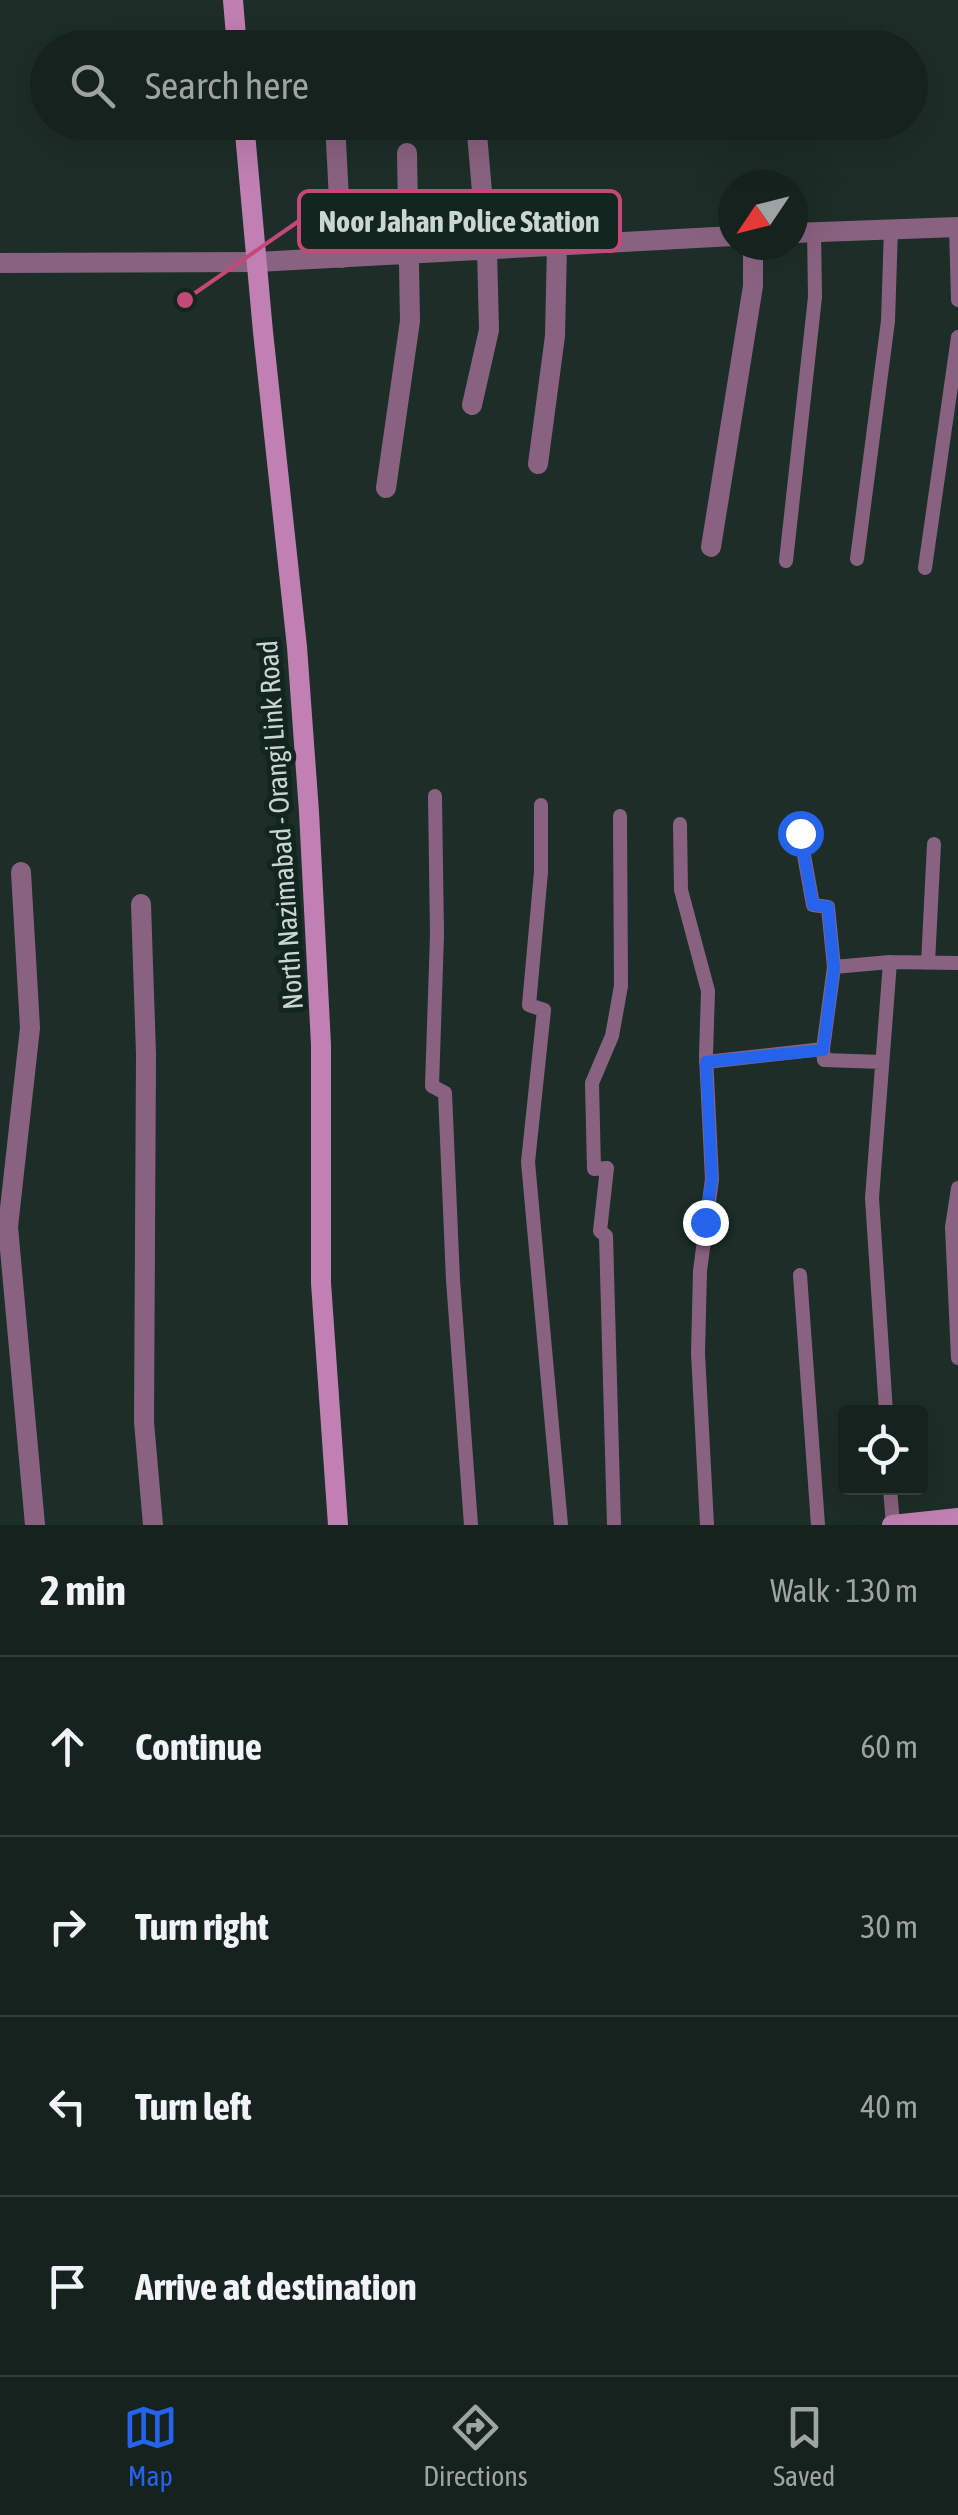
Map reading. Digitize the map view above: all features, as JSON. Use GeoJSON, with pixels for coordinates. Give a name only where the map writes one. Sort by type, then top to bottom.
{"type":"FeatureCollection","features":[{"type":"Feature","properties":{"kind":"main road"},"geometry":{"type":"LineString","coordinates":[[233,0],[236,30]]}},
{"type":"Feature","properties":{"kind":"main road","name":"North Nazimabad - Orangi Link Road"},"geometry":{"type":"LineString","coordinates":[[246,140],[297,647],[309,812],[321,1045],[322,1284],[338,1525]]}},
{"type":"Feature","properties":{"kind":"main road"},"geometry":{"type":"LineString","coordinates":[[892,1525],[958,1518]]}},
{"type":"Feature","properties":{"kind":"street"},"geometry":{"type":"LineString","coordinates":[[336,140],[342,258]]}},
{"type":"Feature","properties":{"kind":"street"},"geometry":{"type":"LineString","coordinates":[[472,404],[489,330],[478,140]]}},
{"type":"Feature","properties":{"kind":"street"},"geometry":{"type":"LineString","coordinates":[[386,488],[410,321],[407,153]]}},
{"type":"Feature","properties":{"kind":"street"},"geometry":{"type":"LineString","coordinates":[[808,232],[957,227]]}},
{"type":"Feature","properties":{"kind":"street"},"geometry":{"type":"LineString","coordinates":[[0,262],[257,262],[718,237]]}},
{"type":"Feature","properties":{"kind":"street"},"geometry":{"type":"LineString","coordinates":[[538,464],[555,336],[557,246]]}},
{"type":"Feature","properties":{"kind":"street"},"geometry":{"type":"LineString","coordinates":[[711,547],[753,286],[752,260]]}},
{"type":"Feature","properties":{"kind":"street"},"geometry":{"type":"LineString","coordinates":[[21,872],[30,1028],[8,1226],[35,1525]]}},
{"type":"Feature","properties":{"kind":"street"},"geometry":{"type":"LineString","coordinates":[[141,904],[146,1054],[144,1422],[152,1525]]}},
{"type":"Feature","properties":{"kind":"lane"},"geometry":{"type":"LineString","coordinates":[[957,227],[958,300]]}},
{"type":"Feature","properties":{"kind":"lane"},"geometry":{"type":"LineString","coordinates":[[856,559],[888,321],[891,228]]}},
{"type":"Feature","properties":{"kind":"lane"},"geometry":{"type":"LineString","coordinates":[[786,561],[815,296],[808,255]]}},
{"type":"Feature","properties":{"kind":"lane"},"geometry":{"type":"LineString","coordinates":[[925,568],[958,338]]}},
{"type":"Feature","properties":{"kind":"lane"},"geometry":{"type":"LineString","coordinates":[[435,796],[437,934],[432,1086],[445,1093],[453,1280],[471,1525]]}},
{"type":"Feature","properties":{"kind":"lane"},"geometry":{"type":"LineString","coordinates":[[541,805],[541,872],[529,1005],[544,1010],[528,1162],[561,1525]]}},
{"type":"Feature","properties":{"kind":"lane"},"geometry":{"type":"LineString","coordinates":[[614,1525],[606,1236],[600,1230],[607,1168],[594,1169],[592,1083],[612,1036],[621,986],[620,816]]}},
{"type":"Feature","properties":{"kind":"lane"},"geometry":{"type":"LineString","coordinates":[[680,824],[681,890],[708,991],[706,1062],[712,1179],[700,1271],[698,1353],[707,1525]]}},
{"type":"Feature","properties":{"kind":"lane"},"geometry":{"type":"LineString","coordinates":[[800,833],[813,905],[828,907],[834,968],[824,1060],[882,1062]]}},
{"type":"Feature","properties":{"kind":"lane"},"geometry":{"type":"LineString","coordinates":[[928,962],[934,844]]}},
{"type":"Feature","properties":{"kind":"lane"},"geometry":{"type":"LineString","coordinates":[[834,968],[890,962],[958,963]]}},
{"type":"Feature","properties":{"kind":"lane"},"geometry":{"type":"LineString","coordinates":[[886,1405],[872,1198],[890,962]]}},
{"type":"Feature","properties":{"kind":"lane"},"geometry":{"type":"LineString","coordinates":[[706,1062],[823,1050]]}},
{"type":"Feature","properties":{"kind":"lane"},"geometry":{"type":"LineString","coordinates":[[958,1188],[952,1226],[958,1358]]}},
{"type":"Feature","properties":{"kind":"lane"},"geometry":{"type":"LineString","coordinates":[[800,1275],[818,1525]]}},
{"type":"Feature","properties":{"kind":"lane"},"geometry":{"type":"LineString","coordinates":[[890,1495],[892,1525]]}},
{"type":"Feature","properties":{"kind":"place","name":"Noor Jahan Police Station"},"geometry":{"type":"Point","coordinates":[185,300]}},
{"type":"Feature","properties":{"kind":"route"},"geometry":{"type":"LineString","coordinates":[[705,1222],[712,1179],[706,1062],[823,1050],[834,968],[828,907],[813,905],[800,833]]}}]}
